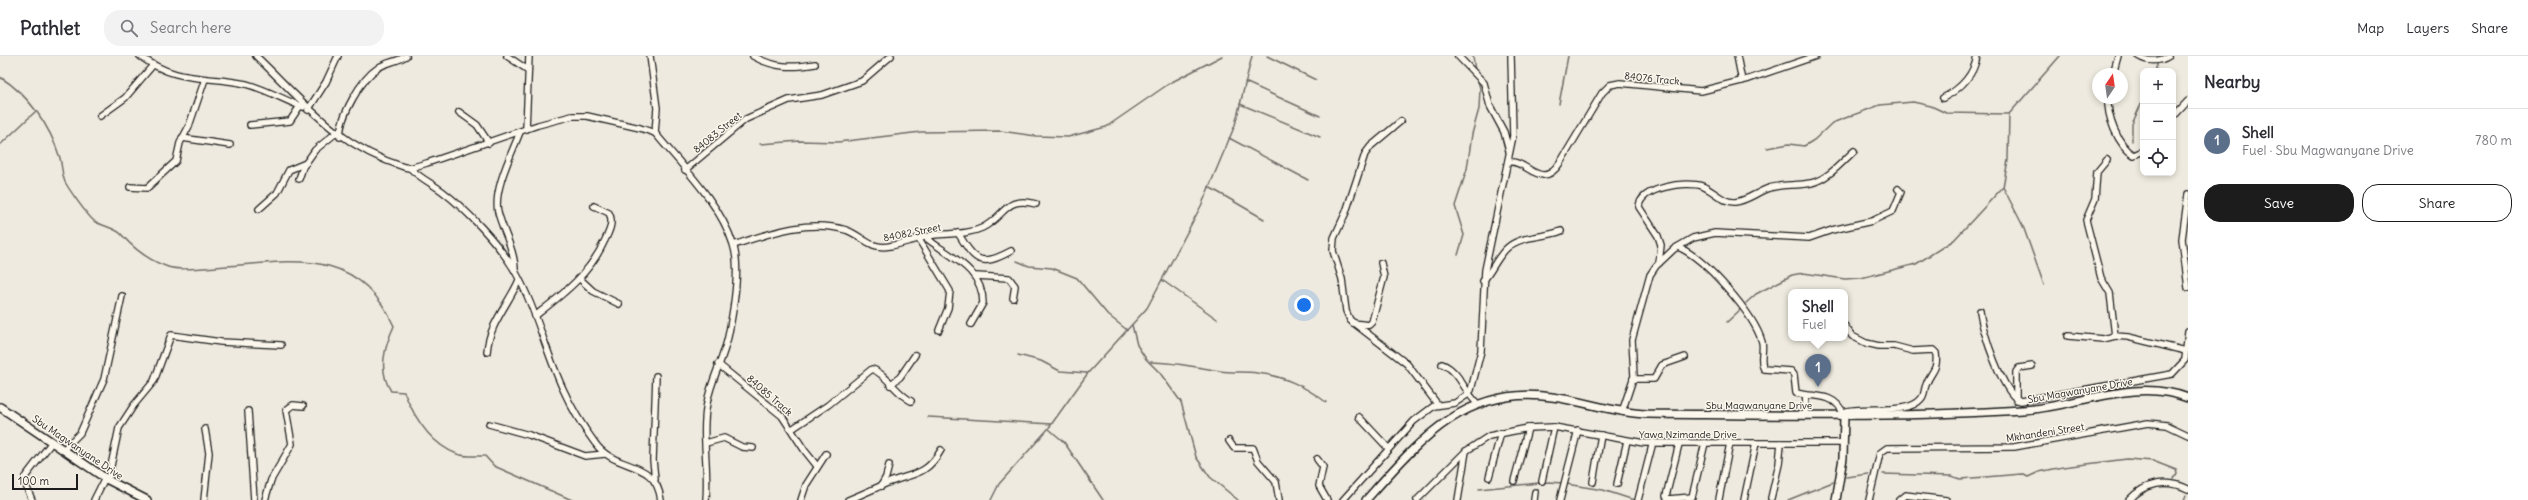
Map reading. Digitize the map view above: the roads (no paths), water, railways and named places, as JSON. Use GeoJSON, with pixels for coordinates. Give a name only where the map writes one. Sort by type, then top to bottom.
{"type":"FeatureCollection","features":[{"type":"Feature","properties":{"kind":"main road","name":"Sbu Magwanyane Drive"},"geometry":{"type":"LineString","coordinates":[[1366,500],[1414,447],[1433,430],[1460,411],[1478,404],[1506,397],[1550,396],[1622,412],[1647,414],[1805,415],[1901,411],[2022,410],[2147,389],[2171,392],[2188,398]]}},
{"type":"Feature","properties":{"kind":"main road","name":"Sbu Magwanyane Drive"},"geometry":{"type":"LineString","coordinates":[[0,407],[106,479],[147,500]]}},
{"type":"Feature","properties":{"kind":"main road"},"geometry":{"type":"LineString","coordinates":[[1836,500],[1843,443],[1844,414]]}},
{"type":"Feature","properties":{"kind":"street"},"geometry":{"type":"LineString","coordinates":[[140,56],[153,65],[174,75],[250,86],[308,109]]}},
{"type":"Feature","properties":{"kind":"street"},"geometry":{"type":"LineString","coordinates":[[256,56],[308,109],[338,135],[364,151],[410,168],[457,204],[515,271]]}},
{"type":"Feature","properties":{"kind":"street"},"geometry":{"type":"LineString","coordinates":[[308,109],[326,82],[338,56]]}},
{"type":"Feature","properties":{"kind":"street"},"geometry":{"type":"LineString","coordinates":[[299,179],[306,163],[318,147],[338,135],[346,111],[369,76],[378,67],[406,56]]}},
{"type":"Feature","properties":{"kind":"street"},"geometry":{"type":"LineString","coordinates":[[507,56],[528,70]]}},
{"type":"Feature","properties":{"kind":"street"},"geometry":{"type":"LineString","coordinates":[[526,129],[529,56]]}},
{"type":"Feature","properties":{"kind":"street"},"geometry":{"type":"LineString","coordinates":[[650,56],[657,108],[655,133]]}},
{"type":"Feature","properties":{"kind":"street"},"geometry":{"type":"LineString","coordinates":[[753,56],[770,64],[785,67],[815,64]]}},
{"type":"Feature","properties":{"kind":"street","name":"84083 Street"},"geometry":{"type":"LineString","coordinates":[[685,170],[746,119],[789,100],[814,97],[858,82],[870,76],[891,56]]}},
{"type":"Feature","properties":{"kind":"street"},"geometry":{"type":"LineString","coordinates":[[1458,56],[1484,83],[1490,106],[1504,132],[1509,153]]}},
{"type":"Feature","properties":{"kind":"street"},"geometry":{"type":"LineString","coordinates":[[1343,500],[1388,448],[1414,421],[1438,405],[1455,403],[1468,395],[1473,384],[1481,351],[1483,282],[1508,162],[1514,120],[1512,56]]}},
{"type":"Feature","properties":{"kind":"street"},"geometry":{"type":"LineString","coordinates":[[1737,56],[1742,81]]}},
{"type":"Feature","properties":{"kind":"street","name":"84076 Track"},"geometry":{"type":"LineString","coordinates":[[1508,162],[1516,162],[1529,172],[1538,175],[1553,171],[1602,93],[1616,84],[1701,91],[1742,81],[1795,65],[1816,56]]}},
{"type":"Feature","properties":{"kind":"street"},"geometry":{"type":"LineString","coordinates":[[1943,98],[1954,92],[1968,77],[1977,56]]}},
{"type":"Feature","properties":{"kind":"street"},"geometry":{"type":"LineString","coordinates":[[2115,68],[2118,56]]}},
{"type":"Feature","properties":{"kind":"street"},"geometry":{"type":"LineString","coordinates":[[2138,56],[2148,60],[2159,61],[2169,56]]}},
{"type":"Feature","properties":{"kind":"street"},"geometry":{"type":"LineString","coordinates":[[100,116],[126,98],[153,65]]}},
{"type":"Feature","properties":{"kind":"street"},"geometry":{"type":"LineString","coordinates":[[130,188],[147,188],[172,166],[182,138],[189,126],[205,79]]}},
{"type":"Feature","properties":{"kind":"street"},"geometry":{"type":"LineString","coordinates":[[2176,114],[2188,101]]}},
{"type":"Feature","properties":{"kind":"street"},"geometry":{"type":"LineString","coordinates":[[2109,104],[2110,117],[2124,144],[2134,154],[2140,152]]}},
{"type":"Feature","properties":{"kind":"street"},"geometry":{"type":"LineString","coordinates":[[250,125],[290,121],[300,106]]}},
{"type":"Feature","properties":{"kind":"street"},"geometry":{"type":"LineString","coordinates":[[459,112],[477,126],[489,143]]}},
{"type":"Feature","properties":{"kind":"street"},"geometry":{"type":"LineString","coordinates":[[410,168],[489,143],[526,129],[580,116],[640,128],[655,133],[721,216],[734,245],[736,271],[732,317],[728,338],[718,364],[707,404],[706,500]]}},
{"type":"Feature","properties":{"kind":"street"},"geometry":{"type":"LineString","coordinates":[[1401,121],[1365,154],[1346,212],[1334,238],[1333,252],[1342,279],[1346,312],[1353,323],[1407,364],[1438,405]]}},
{"type":"Feature","properties":{"kind":"street"},"geometry":{"type":"LineString","coordinates":[[520,132],[506,168],[497,204],[513,258],[515,271],[535,316],[565,394],[594,443],[605,454],[616,461],[640,468],[655,480]]}},
{"type":"Feature","properties":{"kind":"street"},"geometry":{"type":"LineString","coordinates":[[182,138],[230,145]]}},
{"type":"Feature","properties":{"kind":"street"},"geometry":{"type":"LineString","coordinates":[[1659,263],[1661,245],[1658,236],[1640,210],[1640,201],[1645,196],[1669,187],[1689,183],[1702,186],[1727,200],[1735,202],[1776,186],[1817,182],[1854,151]]}},
{"type":"Feature","properties":{"kind":"street"},"geometry":{"type":"LineString","coordinates":[[2107,160],[2097,172],[2097,191],[2086,222],[2101,278],[2110,293],[2115,336]]}},
{"type":"Feature","properties":{"kind":"street"},"geometry":{"type":"LineString","coordinates":[[259,209],[277,193],[289,170],[306,163]]}},
{"type":"Feature","properties":{"kind":"street"},"geometry":{"type":"LineString","coordinates":[[1622,412],[1633,379],[1632,340],[1650,276],[1659,263],[1678,247],[1698,236],[1715,233],[1796,239],[1813,237],[1832,230],[1872,220],[1893,211],[1901,192],[1898,189]]}},
{"type":"Feature","properties":{"kind":"street"},"geometry":{"type":"LineString","coordinates":[[2188,194],[2182,239],[2188,288]]}},
{"type":"Feature","properties":{"kind":"street","name":"84082 Street"},"geometry":{"type":"LineString","coordinates":[[734,245],[802,225],[847,230],[870,245],[879,248],[918,238],[958,233],[984,227],[1013,203],[1022,201],[1036,204]]}},
{"type":"Feature","properties":{"kind":"street"},"geometry":{"type":"LineString","coordinates":[[535,316],[580,279],[598,256],[612,222],[609,213],[594,206]]}},
{"type":"Feature","properties":{"kind":"street"},"geometry":{"type":"LineString","coordinates":[[1483,282],[1508,247],[1526,239],[1551,235],[1561,231]]}},
{"type":"Feature","properties":{"kind":"street"},"geometry":{"type":"LineString","coordinates":[[958,233],[970,254],[981,261],[991,261],[1011,251]]}},
{"type":"Feature","properties":{"kind":"street"},"geometry":{"type":"LineString","coordinates":[[925,237],[966,266],[976,276],[983,304],[971,324]]}},
{"type":"Feature","properties":{"kind":"street"},"geometry":{"type":"LineString","coordinates":[[918,238],[950,291],[948,308],[939,330]]}},
{"type":"Feature","properties":{"kind":"street"},"geometry":{"type":"LineString","coordinates":[[1678,247],[1694,257],[1745,308],[1762,342],[1762,362],[1764,369],[1790,371],[1794,376],[1796,393],[1832,399],[1844,414]]}},
{"type":"Feature","properties":{"kind":"street"},"geometry":{"type":"LineString","coordinates":[[1353,323],[1369,324],[1372,322],[1384,277],[1381,263]]}},
{"type":"Feature","properties":{"kind":"street"},"geometry":{"type":"LineString","coordinates":[[976,276],[1009,278],[1015,286],[1013,298]]}},
{"type":"Feature","properties":{"kind":"street"},"geometry":{"type":"LineString","coordinates":[[580,279],[594,291],[619,304]]}},
{"type":"Feature","properties":{"kind":"street"},"geometry":{"type":"LineString","coordinates":[[487,352],[492,327],[512,297],[519,280]]}},
{"type":"Feature","properties":{"kind":"street"},"geometry":{"type":"LineString","coordinates":[[63,450],[80,433],[104,379],[122,296]]}},
{"type":"Feature","properties":{"kind":"street"},"geometry":{"type":"LineString","coordinates":[[1980,311],[1992,357],[2006,386],[2016,400],[2022,402],[2039,400],[2083,390],[2166,377],[2176,373],[2186,362],[2188,331]]}},
{"type":"Feature","properties":{"kind":"street"},"geometry":{"type":"LineString","coordinates":[[1848,330],[1852,336],[1866,343],[1879,346],[1894,346],[1913,352],[1931,350],[1936,352],[1936,368],[1926,384],[1920,401],[1901,411]]}},
{"type":"Feature","properties":{"kind":"street"},"geometry":{"type":"LineString","coordinates":[[94,500],[106,479],[119,428],[134,405],[154,381],[171,336],[221,342],[281,345]]}},
{"type":"Feature","properties":{"kind":"street"},"geometry":{"type":"LineString","coordinates":[[2068,336],[2103,339],[2115,336],[2128,337],[2186,351]]}},
{"type":"Feature","properties":{"kind":"street"},"geometry":{"type":"LineString","coordinates":[[890,385],[900,377],[915,355]]}},
{"type":"Feature","properties":{"kind":"street"},"geometry":{"type":"LineString","coordinates":[[1633,379],[1654,379],[1662,365],[1685,357]]}},
{"type":"Feature","properties":{"kind":"street","name":"84085 Track"},"geometry":{"type":"LineString","coordinates":[[718,364],[774,408],[792,429],[805,451],[817,466]]}},
{"type":"Feature","properties":{"kind":"street"},"geometry":{"type":"LineString","coordinates":[[1442,364],[1455,371],[1468,395],[1478,404]]}},
{"type":"Feature","properties":{"kind":"street"},"geometry":{"type":"LineString","coordinates":[[2016,400],[2016,372],[2019,368],[2032,366]]}},
{"type":"Feature","properties":{"kind":"street"},"geometry":{"type":"LineString","coordinates":[[792,429],[828,405],[869,370],[878,372],[902,396],[911,401]]}},
{"type":"Feature","properties":{"kind":"street"},"geometry":{"type":"LineString","coordinates":[[656,376],[652,460],[655,480],[661,500]]}},
{"type":"Feature","properties":{"kind":"street"},"geometry":{"type":"LineString","coordinates":[[2083,390],[2087,399]]}},
{"type":"Feature","properties":{"kind":"street"},"geometry":{"type":"LineString","coordinates":[[1805,415],[1806,395]]}},
{"type":"Feature","properties":{"kind":"street"},"geometry":{"type":"LineString","coordinates":[[265,500],[271,480],[292,444],[286,410],[292,405],[303,406]]}},
{"type":"Feature","properties":{"kind":"street"},"geometry":{"type":"LineString","coordinates":[[248,412],[254,500]]}},
{"type":"Feature","properties":{"kind":"street"},"geometry":{"type":"LineString","coordinates":[[1359,417],[1388,448]]}},
{"type":"Feature","properties":{"kind":"street","name":"Mkhandeni Street"},"geometry":{"type":"LineString","coordinates":[[1869,500],[1880,453],[1886,448],[2014,447],[2148,423],[2167,425],[2188,435]]}},
{"type":"Feature","properties":{"kind":"street"},"geometry":{"type":"LineString","coordinates":[[489,424],[529,434],[584,456],[605,454]]}},
{"type":"Feature","properties":{"kind":"street"},"geometry":{"type":"LineString","coordinates":[[1542,481],[1554,427]]}},
{"type":"Feature","properties":{"kind":"street","name":"Yawa Nzimande Drive"},"geometry":{"type":"LineString","coordinates":[[1418,500],[1466,451],[1489,436],[1528,428],[1554,427],[1578,430],[1627,441],[1680,444],[1843,443]]}},
{"type":"Feature","properties":{"kind":"street"},"geometry":{"type":"LineString","coordinates":[[1514,481],[1528,428]]}},
{"type":"Feature","properties":{"kind":"street"},"geometry":{"type":"LineString","coordinates":[[204,500],[209,453],[205,430]]}},
{"type":"Feature","properties":{"kind":"street"},"geometry":{"type":"LineString","coordinates":[[1560,500],[1578,430]]}},
{"type":"Feature","properties":{"kind":"street"},"geometry":{"type":"LineString","coordinates":[[1489,477],[1501,433]]}},
{"type":"Feature","properties":{"kind":"street"},"geometry":{"type":"LineString","coordinates":[[1593,482],[1601,435]]}},
{"type":"Feature","properties":{"kind":"street"},"geometry":{"type":"LineString","coordinates":[[706,443],[724,438],[742,447],[753,448]]}},
{"type":"Feature","properties":{"kind":"street"},"geometry":{"type":"LineString","coordinates":[[1229,441],[1234,448],[1253,448],[1258,460],[1276,482],[1279,500]]}},
{"type":"Feature","properties":{"kind":"street"},"geometry":{"type":"LineString","coordinates":[[1617,484],[1627,441]]}},
{"type":"Feature","properties":{"kind":"street"},"geometry":{"type":"LineString","coordinates":[[32,500],[24,483],[26,474],[52,442]]}},
{"type":"Feature","properties":{"kind":"street"},"geometry":{"type":"LineString","coordinates":[[1638,500],[1653,442]]}},
{"type":"Feature","properties":{"kind":"street"},"geometry":{"type":"LineString","coordinates":[[1680,444],[1666,496],[1668,499],[1692,497],[1705,443]]}},
{"type":"Feature","properties":{"kind":"street"},"geometry":{"type":"LineString","coordinates":[[1719,499],[1730,443]]}},
{"type":"Feature","properties":{"kind":"street"},"geometry":{"type":"LineString","coordinates":[[1771,498],[1779,464],[1781,443]]}},
{"type":"Feature","properties":{"kind":"street"},"geometry":{"type":"LineString","coordinates":[[1744,500],[1756,444]]}},
{"type":"Feature","properties":{"kind":"street"},"geometry":{"type":"LineString","coordinates":[[848,500],[881,486],[924,471],[933,463],[942,450]]}},
{"type":"Feature","properties":{"kind":"street"},"geometry":{"type":"LineString","coordinates":[[1458,500],[1466,451]]}},
{"type":"Feature","properties":{"kind":"street"},"geometry":{"type":"LineString","coordinates":[[801,500],[806,485],[826,454]]}},
{"type":"Feature","properties":{"kind":"street"},"geometry":{"type":"LineString","coordinates":[[1317,460],[1323,467],[1319,486],[1327,500]]}},
{"type":"Feature","properties":{"kind":"street"},"geometry":{"type":"LineString","coordinates":[[881,486],[886,477],[889,465]]}},
{"type":"Feature","properties":{"kind":"street"},"geometry":{"type":"LineString","coordinates":[[2128,500],[2141,489],[2160,483],[2173,484],[2188,489]]}},
{"type":"Feature","properties":{"kind":"street"},"geometry":{"type":"LineString","coordinates":[[1534,500],[1536,492]]}},
{"type":"Feature","properties":{"kind":"street"},"geometry":{"type":"LineString","coordinates":[[1899,500],[1905,495],[1946,500]]}},
{"type":"Feature","properties":{"kind":"waterway"},"geometry":{"type":"LineString","coordinates":[[760,144],[800,141],[838,142],[921,132],[1001,131],[1036,136],[1068,137],[1106,127],[1170,83],[1222,56]]}},
{"type":"Feature","properties":{"kind":"waterway"},"geometry":{"type":"LineString","coordinates":[[991,500],[999,484],[1048,429],[1088,373],[1147,308],[1202,204],[1235,125],[1252,56]]}},
{"type":"Feature","properties":{"kind":"waterway"},"geometry":{"type":"LineString","coordinates":[[1267,56],[1316,80]]}},
{"type":"Feature","properties":{"kind":"waterway"},"geometry":{"type":"LineString","coordinates":[[1473,56],[1475,71]]}},
{"type":"Feature","properties":{"kind":"waterway"},"geometry":{"type":"LineString","coordinates":[[1559,104],[1568,56]]}},
{"type":"Feature","properties":{"kind":"waterway"},"geometry":{"type":"LineString","coordinates":[[1767,148],[1789,144],[1804,146],[1814,140],[1832,123],[1880,105],[1913,102],[1931,106],[1946,113],[2009,114],[2060,56]]}},
{"type":"Feature","properties":{"kind":"waterway"},"geometry":{"type":"LineString","coordinates":[[2156,68],[2158,62]]}},
{"type":"Feature","properties":{"kind":"waterway"},"geometry":{"type":"LineString","coordinates":[[0,77],[20,93],[37,112],[56,146],[65,182],[87,214],[94,221],[118,232],[148,258],[168,267],[192,269],[295,262],[318,264],[341,270],[361,281],[379,300],[394,326],[387,343],[384,359],[387,383],[391,391],[404,392],[418,420],[431,437],[439,444],[457,454],[467,456],[485,456],[494,466],[572,500]]}},
{"type":"Feature","properties":{"kind":"waterway"},"geometry":{"type":"LineString","coordinates":[[1458,255],[1464,235],[1455,206],[1467,169],[1472,134],[1479,109],[1480,88],[1477,78]]}},
{"type":"Feature","properties":{"kind":"waterway"},"geometry":{"type":"LineString","coordinates":[[1245,82],[1320,116]]}},
{"type":"Feature","properties":{"kind":"waterway"},"geometry":{"type":"LineString","coordinates":[[1240,104],[1320,137]]}},
{"type":"Feature","properties":{"kind":"waterway"},"geometry":{"type":"LineString","coordinates":[[2132,141],[2132,124],[2141,104]]}},
{"type":"Feature","properties":{"kind":"waterway"},"geometry":{"type":"LineString","coordinates":[[0,145],[36,111]]}},
{"type":"Feature","properties":{"kind":"waterway"},"geometry":{"type":"LineString","coordinates":[[1746,303],[1756,294],[1792,275],[1803,273],[1845,279],[1861,278],[1916,264],[1954,240],[2003,187],[2008,160],[2009,114]]}},
{"type":"Feature","properties":{"kind":"waterway"},"geometry":{"type":"LineString","coordinates":[[1229,138],[1308,180]]}},
{"type":"Feature","properties":{"kind":"waterway"},"geometry":{"type":"LineString","coordinates":[[1209,187],[1264,219]]}},
{"type":"Feature","properties":{"kind":"waterway"},"geometry":{"type":"LineString","coordinates":[[2003,187],[2023,226],[2044,285]]}},
{"type":"Feature","properties":{"kind":"waterway"},"geometry":{"type":"LineString","coordinates":[[1017,261],[1029,266],[1052,268],[1077,278],[1108,315],[1127,330]]}},
{"type":"Feature","properties":{"kind":"waterway"},"geometry":{"type":"LineString","coordinates":[[1162,280],[1217,319]]}},
{"type":"Feature","properties":{"kind":"waterway"},"geometry":{"type":"LineString","coordinates":[[1727,322],[1741,309]]}},
{"type":"Feature","properties":{"kind":"waterway"},"geometry":{"type":"LineString","coordinates":[[1132,325],[1137,345],[1146,359],[1160,373],[1181,402],[1196,457],[1210,477],[1238,500]]}},
{"type":"Feature","properties":{"kind":"waterway"},"geometry":{"type":"LineString","coordinates":[[1018,355],[1041,361],[1060,371],[1087,373]]}},
{"type":"Feature","properties":{"kind":"waterway"},"geometry":{"type":"LineString","coordinates":[[1150,362],[1176,364],[1225,372],[1252,372],[1267,374],[1285,379],[1302,387],[1326,402]]}},
{"type":"Feature","properties":{"kind":"waterway"},"geometry":{"type":"LineString","coordinates":[[928,417],[1052,424]]}},
{"type":"Feature","properties":{"kind":"waterway"},"geometry":{"type":"LineString","coordinates":[[1049,429],[1064,442],[1103,500]]}},
{"type":"Feature","properties":{"kind":"waterway"},"geometry":{"type":"LineString","coordinates":[[1883,474],[1951,476],[1960,479],[2022,474],[2028,477],[2039,472],[2063,467],[2127,459],[2153,461],[2176,470],[2177,474],[2174,479]]}},
{"type":"Feature","properties":{"kind":"waterway"},"geometry":{"type":"LineString","coordinates":[[1846,477],[1869,474]]}},
{"type":"Feature","properties":{"kind":"waterway"},"geometry":{"type":"LineString","coordinates":[[1479,489],[1549,482],[1563,483]]}},
{"type":"Feature","properties":{"kind":"waterway"},"geometry":{"type":"LineString","coordinates":[[1788,500],[1833,482]]}},
{"type":"Feature","properties":{"kind":"waterway"},"geometry":{"type":"LineString","coordinates":[[1566,484],[1603,490],[1634,500]]}},
{"type":"Feature","properties":{"kind":"waterway"},"geometry":{"type":"LineString","coordinates":[[2184,500],[2186,495]]}},
{"type":"Feature","properties":{"kind":"place","name":"Shell"},"geometry":{"type":"Point","coordinates":[1818,387]}}]}
